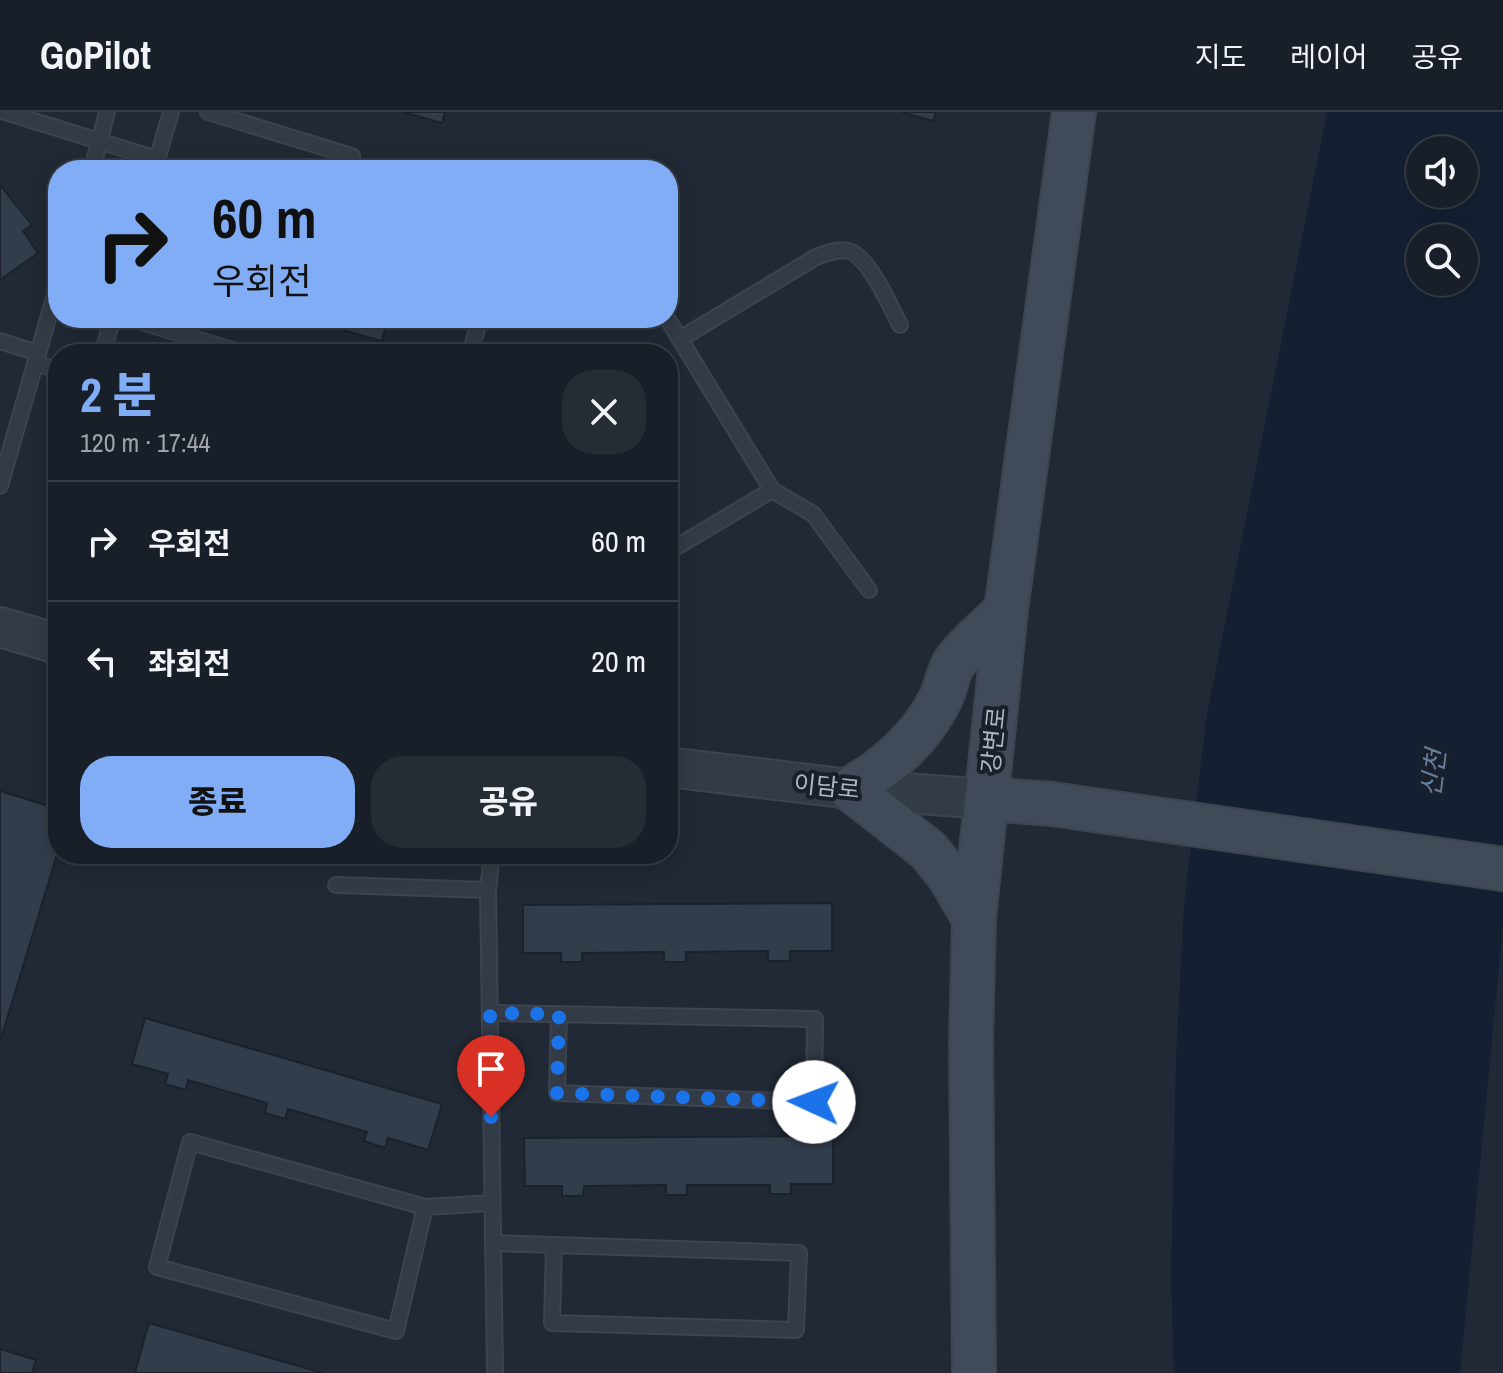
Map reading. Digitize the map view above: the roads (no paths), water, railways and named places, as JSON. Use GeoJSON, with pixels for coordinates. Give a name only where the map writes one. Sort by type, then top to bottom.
{"type":"FeatureCollection","features":[{"type":"Feature","properties":{"kind":"main road","name":"강변로"},"geometry":{"type":"LineString","coordinates":[[974,1373],[971,1041],[974,919],[1006,610],[1074,112]]}},
{"type":"Feature","properties":{"kind":"main road"},"geometry":{"type":"LineString","coordinates":[[974,919],[949,876],[928,850],[850,789],[871,777],[910,742],[929,720],[954,664],[1006,610]]}},
{"type":"Feature","properties":{"kind":"main road"},"geometry":{"type":"LineString","coordinates":[[987,799],[1052,804],[1503,869]]}},
{"type":"Feature","properties":{"kind":"street"},"geometry":{"type":"LineString","coordinates":[[0,627],[48,641]]}},
{"type":"Feature","properties":{"kind":"street","name":"이담로"},"geometry":{"type":"LineString","coordinates":[[678,768],[850,789],[987,799]]}},
{"type":"Feature","properties":{"kind":"lane"},"geometry":{"type":"LineString","coordinates":[[5,112],[100,142],[143,160]]}},
{"type":"Feature","properties":{"kind":"lane"},"geometry":{"type":"LineString","coordinates":[[95,160],[107,112]]}},
{"type":"Feature","properties":{"kind":"lane"},"geometry":{"type":"LineString","coordinates":[[157,160],[171,112]]}},
{"type":"Feature","properties":{"kind":"lane"},"geometry":{"type":"LineString","coordinates":[[208,112],[352,156],[351,160]]}},
{"type":"Feature","properties":{"kind":"lane"},"geometry":{"type":"LineString","coordinates":[[680,339],[816,257],[839,250],[850,251],[863,260],[900,325]]}},
{"type":"Feature","properties":{"kind":"lane"},"geometry":{"type":"LineString","coordinates":[[0,486],[48,318]]}},
{"type":"Feature","properties":{"kind":"lane"},"geometry":{"type":"LineString","coordinates":[[161,328],[213,344]]}},
{"type":"Feature","properties":{"kind":"lane"},"geometry":{"type":"LineString","coordinates":[[673,328],[772,490],[813,514],[869,590]]}},
{"type":"Feature","properties":{"kind":"lane"},"geometry":{"type":"LineString","coordinates":[[0,341],[48,365]]}},
{"type":"Feature","properties":{"kind":"lane"},"geometry":{"type":"LineString","coordinates":[[678,546],[772,490]]}},
{"type":"Feature","properties":{"kind":"lane"},"geometry":{"type":"LineString","coordinates":[[491,864],[488,890],[495,1373]]}},
{"type":"Feature","properties":{"kind":"lane"},"geometry":{"type":"LineString","coordinates":[[336,885],[488,890]]}},
{"type":"Feature","properties":{"kind":"lane"},"geometry":{"type":"LineString","coordinates":[[490,1013],[559,1014],[815,1019],[814,1102],[557,1093],[559,1014]]}},
{"type":"Feature","properties":{"kind":"lane"},"geometry":{"type":"LineString","coordinates":[[425,1207],[396,1331],[157,1267],[190,1142],[425,1207],[492,1203]]}},
{"type":"Feature","properties":{"kind":"lane"},"geometry":{"type":"LineString","coordinates":[[493,1243],[799,1253],[796,1330],[552,1323],[554,1245]]}},
{"type":"Feature","properties":{"kind":"water","name":"신천"},"geometry":{"type":"Polygon","coordinates":[[[1327,112],[1503,112],[1503,925],[1460,1373],[1174,1373],[1171,1277],[1176,1057],[1184,906],[1206,720],[1327,112]]]}}]}
